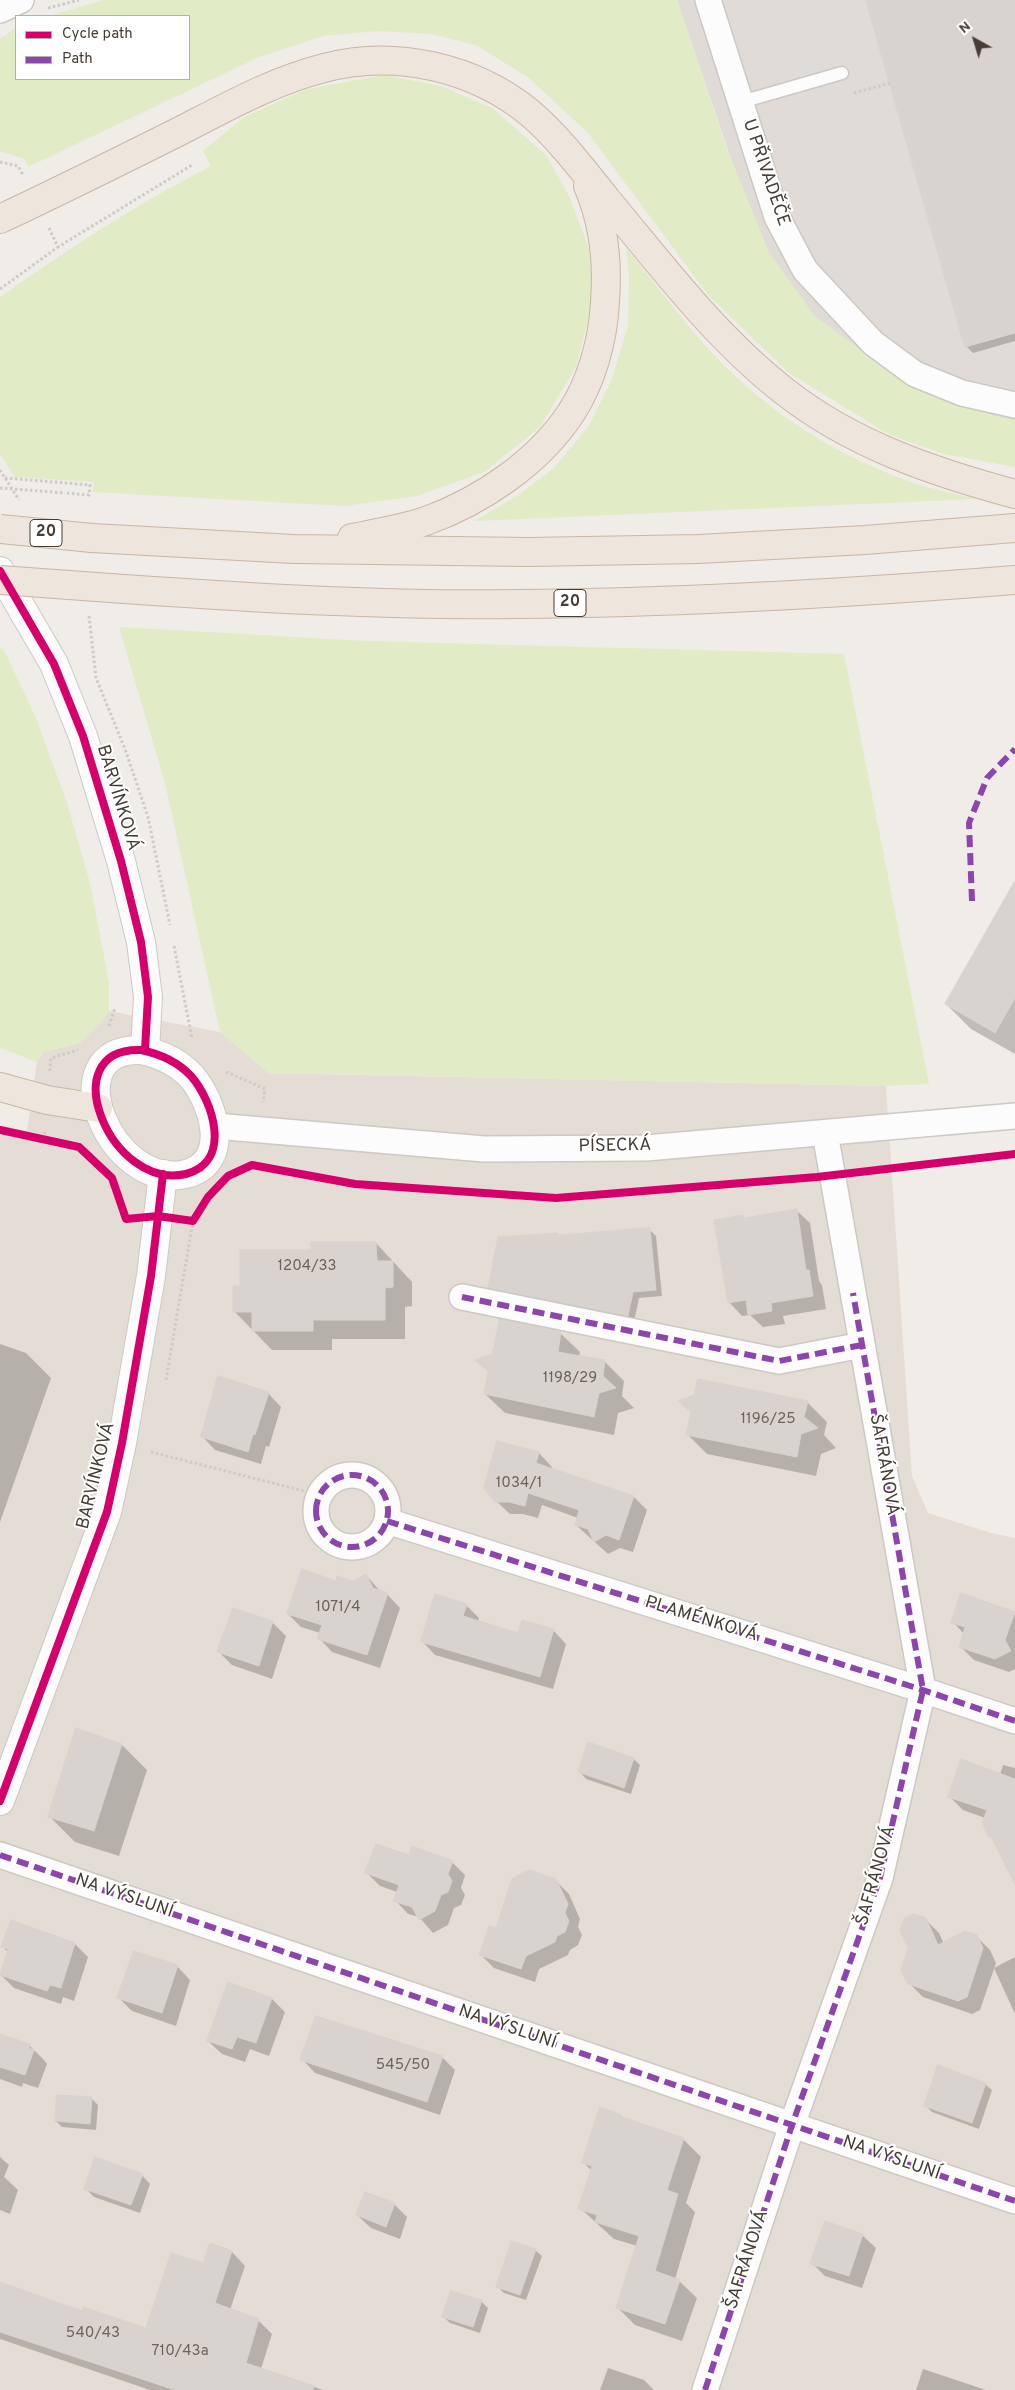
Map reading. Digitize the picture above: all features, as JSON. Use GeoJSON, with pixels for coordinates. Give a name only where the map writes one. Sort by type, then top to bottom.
{"type":"FeatureCollection","features":[{"type":"Feature","properties":{"kind":"highway"},"geometry":{"type":"LineString","coordinates":[[0,220],[272,85],[325,67],[358,62],[392,61],[424,64],[481,82],[507,96],[531,114],[580,167],[692,303],[750,362],[783,391],[822,418],[866,442],[915,463],[1015,494]]}},
{"type":"Feature","properties":{"kind":"highway"},"geometry":{"type":"LineString","coordinates":[[294,549],[398,529],[453,510],[498,483],[529,459],[571,414],[583,390],[598,347],[605,312],[607,282],[605,252],[600,223],[580,167]]}},
{"type":"Feature","properties":{"kind":"highway","name":"20"},"geometry":{"type":"LineString","coordinates":[[0,529],[92,538],[294,549],[529,552],[698,549],[864,540],[1015,528]]}},
{"type":"Feature","properties":{"kind":"highway","name":"20"},"geometry":{"type":"LineString","coordinates":[[0,580],[301,601],[517,604],[709,600],[873,591],[1015,580]]}},
{"type":"Feature","properties":{"kind":"highway"},"geometry":{"type":"LineString","coordinates":[[0,588],[42,584]]}},
{"type":"Feature","properties":{"kind":"highway"},"geometry":{"type":"LineString","coordinates":[[0,1087],[47,1100],[98,1108]]}},
{"type":"Feature","properties":{"kind":"street"},"geometry":{"type":"LineString","coordinates":[[0,10],[21,0]]}},
{"type":"Feature","properties":{"kind":"street","name":"U PŘIVADĚČE"},"geometry":{"type":"LineString","coordinates":[[708,0],[777,217],[805,270],[873,344],[915,374],[962,393],[1015,405]]}},
{"type":"Feature","properties":{"kind":"street","name":"BARVÍNKOVÁ"},"geometry":{"type":"LineString","coordinates":[[0,571],[54,664],[86,745],[121,861],[141,942],[148,997],[145,1050]]}},
{"type":"Feature","properties":{"kind":"street"},"geometry":{"type":"LineString","coordinates":[[145,1050],[167,1058],[191,1077],[206,1099],[214,1126],[213,1147],[203,1165],[184,1174],[163,1174],[141,1165],[123,1151],[106,1129],[98,1108],[96,1083],[106,1062],[122,1051],[145,1050]]}},
{"type":"Feature","properties":{"kind":"street","name":"PÍSECKÁ"},"geometry":{"type":"LineString","coordinates":[[214,1126],[484,1149],[646,1148],[1015,1116]]}},
{"type":"Feature","properties":{"kind":"street","name":"ŠAFRÁNOVÁ"},"geometry":{"type":"LineString","coordinates":[[705,2390],[792,2125],[880,1878],[923,1690],[825,1132]]}},
{"type":"Feature","properties":{"kind":"street","name":"BARVÍNKOVÁ"},"geometry":{"type":"LineString","coordinates":[[0,1801],[107,1512],[122,1443],[151,1276],[163,1174]]}},
{"type":"Feature","properties":{"kind":"street"},"geometry":{"type":"LineString","coordinates":[[462,1296],[779,1361],[862,1345]]}},
{"type":"Feature","properties":{"kind":"street"},"geometry":{"type":"LineString","coordinates":[[348,1476],[360,1476],[371,1480],[380,1488],[386,1498],[387,1522],[382,1532],[373,1541],[362,1546],[339,1545],[329,1539],[316,1519],[316,1507],[320,1495],[327,1486],[337,1479],[348,1476]]}},
{"type":"Feature","properties":{"kind":"street","name":"PLAMÉNKOVÁ"},"geometry":{"type":"LineString","coordinates":[[387,1522],[923,1690],[1015,1721]]}},
{"type":"Feature","properties":{"kind":"street","name":"NA VÝSLUNÍ"},"geometry":{"type":"LineString","coordinates":[[0,1855],[1015,2201]]}},
{"type":"Feature","properties":{"kind":"lane"},"geometry":{"type":"LineString","coordinates":[[741,102],[842,73]]}},
{"type":"Feature","properties":{"kind":"path"},"geometry":{"type":"LineString","coordinates":[[47,9],[79,0]]}},
{"type":"Feature","properties":{"kind":"path"},"geometry":{"type":"LineString","coordinates":[[125,206],[192,165]]}},
{"type":"Feature","properties":{"kind":"path"},"geometry":{"type":"LineString","coordinates":[[0,289],[58,247]]}},
{"type":"Feature","properties":{"kind":"path"},"geometry":{"type":"LineString","coordinates":[[0,470],[14,492]]}},
{"type":"Feature","properties":{"kind":"path"},"geometry":{"type":"LineString","coordinates":[[0,488],[89,495],[90,485],[5,478]]}},
{"type":"Feature","properties":{"kind":"path"},"geometry":{"type":"LineString","coordinates":[[89,612],[96,678],[125,749],[148,817],[171,931]]}},
{"type":"Feature","properties":{"kind":"path"},"geometry":{"type":"LineString","coordinates":[[173,940],[192,1039],[197,1046]]}},
{"type":"Feature","properties":{"kind":"path"},"geometry":{"type":"LineString","coordinates":[[107,1030],[116,1010],[116,1004]]}},
{"type":"Feature","properties":{"kind":"path"},"geometry":{"type":"LineString","coordinates":[[44,1139],[51,1058],[81,1049]]}},
{"type":"Feature","properties":{"kind":"path"},"geometry":{"type":"LineString","coordinates":[[220,1067],[266,1090],[258,1129]]}},
{"type":"Feature","properties":{"kind":"path"},"geometry":{"type":"LineString","coordinates":[[35,1137],[53,1141]]}},
{"type":"Feature","properties":{"kind":"path"},"geometry":{"type":"LineString","coordinates":[[158,1216],[194,1221],[198,1213]]}},
{"type":"Feature","properties":{"kind":"path"},"geometry":{"type":"LineString","coordinates":[[122,1443],[320,1495]]}},
{"type":"Feature","properties":{"kind":"shaded area"},"geometry":{"type":"Polygon","coordinates":[[[677,0],[1015,0],[1015,446],[996,446],[777,294],[677,0]]]}},
{"type":"Feature","properties":{"kind":"shaded area"},"geometry":{"type":"Polygon","coordinates":[[[776,0],[866,0],[952,301],[899,316],[882,257],[852,265],[776,0]]]}},
{"type":"Feature","properties":{"kind":"shaded area"},"geometry":{"type":"Polygon","coordinates":[[[109,1011],[220,1032],[269,1073],[886,1086],[912,1476],[928,1513],[991,1533],[1015,1538],[1015,2390],[0,2390],[0,1125],[27,1131],[37,1062],[43,1052],[80,1043],[102,1021],[109,1011]]]}},
{"type":"Feature","properties":{"kind":"green space"},"geometry":{"type":"Polygon","coordinates":[[[104,0],[677,0],[727,149],[769,252],[814,315],[901,380],[988,414],[1015,420],[1015,467],[944,454],[890,435],[789,373],[709,296],[588,133],[529,78],[476,45],[431,34],[378,31],[323,36],[259,57],[28,167],[25,159],[0,151],[0,39],[15,29],[15,80],[190,80],[190,15],[52,15],[104,0]]]}},
{"type":"Feature","properties":{"kind":"green space"},"geometry":{"type":"Polygon","coordinates":[[[384,75],[441,86],[492,108],[546,155],[570,198],[591,254],[591,308],[576,367],[540,427],[484,472],[417,496],[344,506],[93,492],[94,482],[15,477],[0,454],[0,297],[103,228],[211,166],[203,151],[244,117],[307,89],[384,75]]]}},
{"type":"Feature","properties":{"kind":"green space"},"geometry":{"type":"Polygon","coordinates":[[[626,248],[713,354],[745,385],[782,415],[823,441],[889,474],[927,487],[977,499],[474,521],[517,496],[554,468],[588,427],[612,379],[628,326],[629,275],[626,248]]]}},
{"type":"Feature","properties":{"kind":"green space"},"geometry":{"type":"Polygon","coordinates":[[[119,627],[365,641],[844,654],[929,1084],[886,1086],[269,1073],[220,1032],[165,783],[119,627]]]}},
{"type":"Feature","properties":{"kind":"green space"},"geometry":{"type":"Polygon","coordinates":[[[0,647],[5,652],[36,718],[67,803],[90,883],[109,983],[109,1011],[102,1021],[80,1043],[43,1052],[37,1062],[0,1048],[0,647]]]}},
{"type":"Feature","properties":{"kind":"building"},"geometry":{"type":"Polygon","coordinates":[[[866,0],[1015,0],[1015,333],[965,347],[866,0]]]}},
{"type":"Feature","properties":{"kind":"building"},"geometry":{"type":"Polygon","coordinates":[[[1015,881],[1015,998],[995,1033],[945,1004],[1015,881]]]}},
{"type":"Feature","properties":{"kind":"building"},"geometry":{"type":"Polygon","coordinates":[[[797,1209],[806,1270],[809,1270],[813,1296],[771,1303],[772,1311],[748,1315],[746,1300],[728,1303],[714,1220],[743,1215],[744,1218],[797,1209]]]}},
{"type":"Feature","properties":{"kind":"building"},"geometry":{"type":"Polygon","coordinates":[[[650,1228],[656,1290],[633,1292],[628,1316],[488,1288],[498,1237],[558,1233],[559,1235],[650,1228]]]}},
{"type":"Feature","properties":{"kind":"building"},"geometry":{"type":"Polygon","coordinates":[[[311,1242],[376,1242],[377,1261],[393,1261],[393,1287],[385,1288],[385,1320],[313,1320],[313,1331],[252,1331],[252,1312],[233,1312],[233,1286],[240,1286],[240,1250],[311,1250],[311,1242]]]}},
{"type":"Feature","properties":{"kind":"building"},"geometry":{"type":"Polygon","coordinates":[[[500,1319],[561,1332],[558,1352],[605,1360],[603,1376],[616,1388],[599,1393],[594,1417],[484,1394],[488,1371],[475,1360],[492,1354],[500,1319]]]}},
{"type":"Feature","properties":{"kind":"building"},"geometry":{"type":"Polygon","coordinates":[[[218,1376],[269,1392],[248,1452],[201,1437],[218,1376]]]}},
{"type":"Feature","properties":{"kind":"building"},"geometry":{"type":"Polygon","coordinates":[[[698,1379],[808,1401],[804,1417],[818,1428],[801,1434],[797,1457],[686,1435],[691,1412],[678,1401],[694,1395],[698,1379]]]}},
{"type":"Feature","properties":{"kind":"building"},"geometry":{"type":"Polygon","coordinates":[[[497,1441],[539,1452],[536,1463],[634,1496],[619,1540],[606,1535],[594,1542],[588,1529],[575,1525],[579,1510],[528,1493],[525,1506],[509,1502],[495,1502],[484,1488],[497,1441]]]}},
{"type":"Feature","properties":{"kind":"building"},"geometry":{"type":"Polygon","coordinates":[[[302,1569],[336,1581],[337,1576],[353,1581],[366,1574],[373,1588],[388,1593],[367,1655],[317,1639],[322,1625],[287,1614],[302,1569]]]}},
{"type":"Feature","properties":{"kind":"building"},"geometry":{"type":"Polygon","coordinates":[[[961,1593],[1015,1612],[1005,1640],[1011,1651],[995,1659],[959,1647],[965,1627],[951,1623],[961,1593]]]}},
{"type":"Feature","properties":{"kind":"building"},"geometry":{"type":"Polygon","coordinates":[[[435,1594],[467,1604],[463,1616],[518,1633],[522,1620],[554,1629],[540,1677],[421,1642],[435,1594]]]}},
{"type":"Feature","properties":{"kind":"building"},"geometry":{"type":"Polygon","coordinates":[[[233,1608],[273,1621],[259,1666],[217,1652],[233,1608]]]}},
{"type":"Feature","properties":{"kind":"building"},"geometry":{"type":"Polygon","coordinates":[[[76,1728],[122,1744],[94,1831],[48,1817],[76,1728]]]}},
{"type":"Feature","properties":{"kind":"building"},"geometry":{"type":"Polygon","coordinates":[[[588,1742],[634,1758],[624,1788],[578,1772],[588,1742]]]}},
{"type":"Feature","properties":{"kind":"building"},"geometry":{"type":"Polygon","coordinates":[[[961,1759],[1015,1779],[1015,1885],[992,1838],[989,1837],[982,1823],[987,1810],[948,1797],[961,1759]]]}},
{"type":"Feature","properties":{"kind":"building"},"geometry":{"type":"Polygon","coordinates":[[[376,1844],[409,1855],[412,1846],[453,1861],[448,1874],[452,1881],[448,1892],[441,1895],[435,1911],[419,1920],[412,1907],[393,1901],[399,1885],[365,1873],[376,1844]]]}},
{"type":"Feature","properties":{"kind":"building"},"geometry":{"type":"Polygon","coordinates":[[[529,1870],[556,1879],[568,1904],[565,1913],[569,1921],[565,1932],[557,1936],[555,1942],[526,1956],[521,1969],[479,1955],[489,1926],[496,1928],[512,1879],[529,1870]]]}},
{"type":"Feature","properties":{"kind":"building"},"geometry":{"type":"Polygon","coordinates":[[[914,1914],[926,1918],[938,1945],[965,1931],[977,1935],[983,1948],[967,1997],[958,2001],[908,1984],[901,1970],[908,1948],[900,1931],[904,1919],[914,1914]]]}},
{"type":"Feature","properties":{"kind":"building"},"geometry":{"type":"Polygon","coordinates":[[[11,1920],[75,1943],[61,1988],[50,1985],[47,1991],[0,1975],[8,1949],[1,1947],[11,1920]]]}},
{"type":"Feature","properties":{"kind":"building"},"geometry":{"type":"Polygon","coordinates":[[[134,1951],[178,1965],[162,2013],[117,1998],[134,1951]]]}},
{"type":"Feature","properties":{"kind":"building"},"geometry":{"type":"Polygon","coordinates":[[[228,1982],[272,1998],[256,2043],[237,2037],[232,2049],[207,2041],[228,1982]]]}},
{"type":"Feature","properties":{"kind":"building"},"geometry":{"type":"Polygon","coordinates":[[[316,2016],[443,2056],[427,2102],[300,2060],[316,2016]]]}},
{"type":"Feature","properties":{"kind":"building"},"geometry":{"type":"Polygon","coordinates":[[[0,2034],[30,2044],[29,2048],[34,2050],[25,2075],[0,2067],[0,2034]]]}},
{"type":"Feature","properties":{"kind":"building"},"geometry":{"type":"Polygon","coordinates":[[[938,2065],[986,2083],[972,2123],[924,2106],[938,2065]]]}},
{"type":"Feature","properties":{"kind":"building"},"geometry":{"type":"Polygon","coordinates":[[[57,2095],[92,2097],[90,2124],[55,2121],[57,2095]]]}},
{"type":"Feature","properties":{"kind":"building"},"geometry":{"type":"Polygon","coordinates":[[[600,2107],[620,2114],[622,2117],[684,2138],[667,2190],[678,2194],[655,2271],[680,2280],[665,2324],[616,2308],[639,2236],[595,2222],[597,2215],[578,2209],[592,2166],[582,2163],[600,2107]]]}},
{"type":"Feature","properties":{"kind":"building"},"geometry":{"type":"Polygon","coordinates":[[[95,2157],[143,2174],[131,2205],[84,2189],[95,2157]]]}},
{"type":"Feature","properties":{"kind":"building"},"geometry":{"type":"Polygon","coordinates":[[[365,2192],[395,2203],[386,2227],[356,2215],[365,2192]]]}},
{"type":"Feature","properties":{"kind":"building"},"geometry":{"type":"Polygon","coordinates":[[[825,2221],[863,2234],[849,2276],[810,2264],[825,2221]]]}},
{"type":"Feature","properties":{"kind":"building"},"geometry":{"type":"Polygon","coordinates":[[[512,2241],[536,2249],[520,2295],[496,2287],[512,2241]]]}},
{"type":"Feature","properties":{"kind":"building"},"geometry":{"type":"Polygon","coordinates":[[[210,2243],[232,2251],[215,2303],[259,2319],[246,2363],[314,2386],[313,2390],[175,2390],[0,2332],[0,2282],[82,2311],[83,2307],[146,2328],[171,2253],[203,2263],[210,2243]]]}},
{"type":"Feature","properties":{"kind":"building"},"geometry":{"type":"Polygon","coordinates":[[[451,2291],[482,2300],[473,2327],[442,2317],[451,2291]]]}},
{"type":"Feature","properties":{"kind":"marked path"},"geometry":{"type":"LineString","coordinates":[[972,901],[969,823],[987,778],[1015,749]]}},
{"type":"Feature","properties":{"kind":"marked path"},"geometry":{"type":"LineString","coordinates":[[705,2390],[792,2125],[880,1878],[923,1690],[853,1293]]}},
{"type":"Feature","properties":{"kind":"marked path"},"geometry":{"type":"LineString","coordinates":[[462,1297],[779,1361],[862,1345]]}},
{"type":"Feature","properties":{"kind":"marked path"},"geometry":{"type":"LineString","coordinates":[[352,1475],[372,1481],[382,1491],[388,1511],[382,1531],[372,1541],[352,1547],[332,1541],[322,1531],[316,1511],[322,1491],[332,1481],[352,1475]]}},
{"type":"Feature","properties":{"kind":"marked path"},"geometry":{"type":"LineString","coordinates":[[387,1521],[923,1690],[1015,1721]]}},
{"type":"Feature","properties":{"kind":"marked path"},"geometry":{"type":"LineString","coordinates":[[0,1855],[1015,2201]]}},
{"type":"Feature","properties":{"kind":"cycle path"},"geometry":{"type":"LineString","coordinates":[[0,571],[54,664],[83,736],[121,861],[141,942],[148,997],[145,1050]]}},
{"type":"Feature","properties":{"kind":"cycle path"},"geometry":{"type":"LineString","coordinates":[[141,1050],[168,1059],[180,1066],[191,1076],[206,1100],[214,1130],[214,1144],[210,1157],[201,1167],[186,1174],[159,1174],[135,1162],[115,1142],[102,1118],[96,1093],[100,1071],[114,1055],[141,1050]]}},
{"type":"Feature","properties":{"kind":"cycle path"},"geometry":{"type":"LineString","coordinates":[[0,1130],[79,1147],[112,1178],[126,1219],[158,1216],[193,1221],[208,1197],[228,1176],[252,1165],[355,1184],[556,1198],[817,1177],[1015,1154]]}},
{"type":"Feature","properties":{"kind":"cycle path"},"geometry":{"type":"LineString","coordinates":[[0,1801],[107,1512],[122,1443],[151,1276],[163,1174]]}}]}
